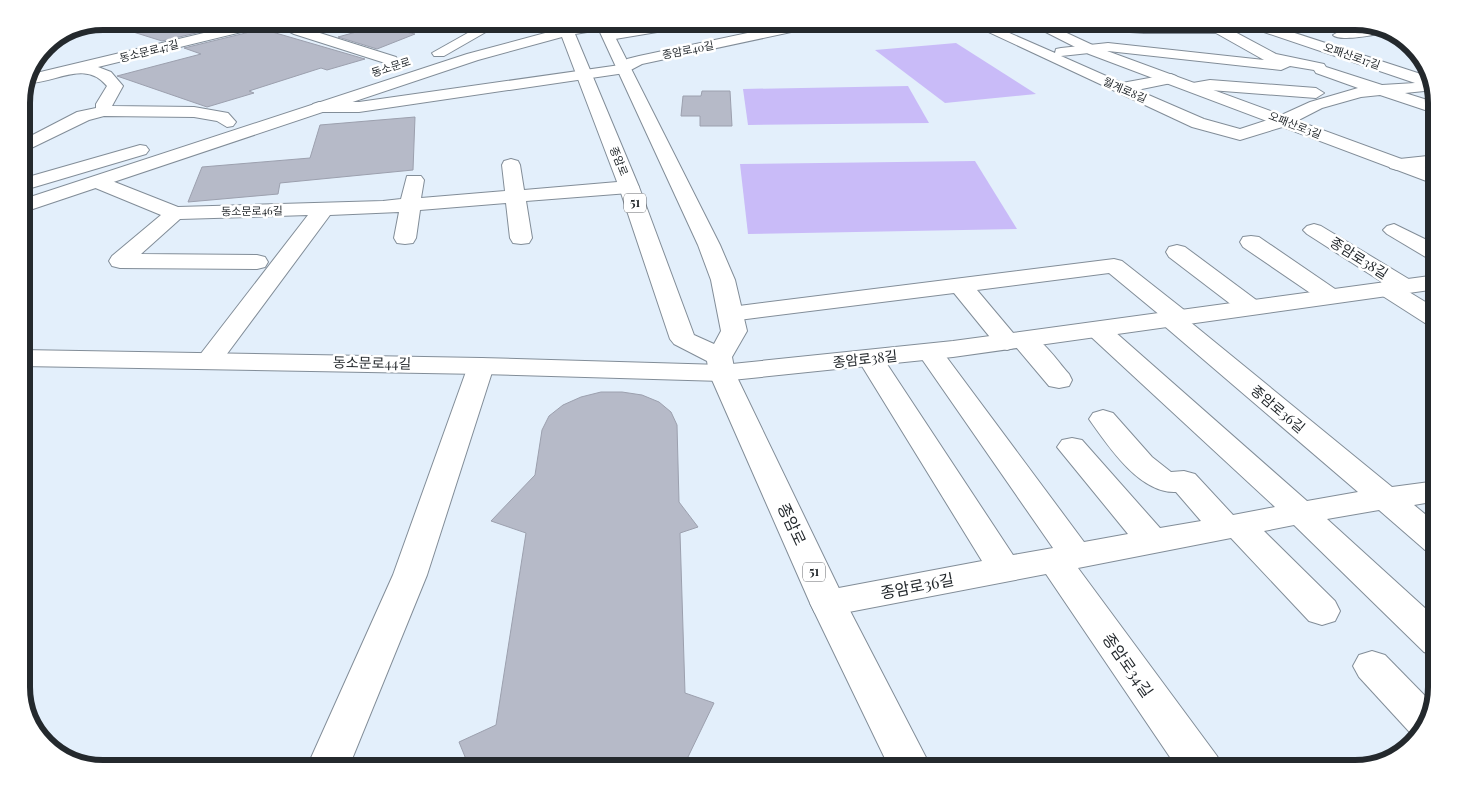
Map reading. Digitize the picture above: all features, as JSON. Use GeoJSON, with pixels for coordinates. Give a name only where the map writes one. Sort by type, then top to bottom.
{"type":"FeatureCollection","features":[{"type":"Feature","properties":{"kind":"street","name":"동소문로47길"},"geometry":{"type":"LineString","coordinates":[[35,78],[235,30]]}},
{"type":"Feature","properties":{"kind":"street","name":"동소문로"},"geometry":{"type":"LineString","coordinates":[[179,137],[399,65],[391,60],[296,30]]}},
{"type":"Feature","properties":{"kind":"street","name":"동소문로"},"geometry":{"type":"LineString","coordinates":[[421,58],[495,30]]}},
{"type":"Feature","properties":{"kind":"street","name":"동소문로"},"geometry":{"type":"LineString","coordinates":[[30,204],[100,183],[319,107],[453,64],[546,30]]}},
{"type":"Feature","properties":{"kind":"street","name":"종암로"},"geometry":{"type":"LineString","coordinates":[[565,30],[629,187],[683,339],[721,365],[828,603],[906,760]]}},
{"type":"Feature","properties":{"kind":"street"},"geometry":{"type":"LineString","coordinates":[[605,30],[709,245],[723,280],[734,331],[721,365]]}},
{"type":"Feature","properties":{"kind":"street","name":"종암로40길"},"geometry":{"type":"LineString","coordinates":[[580,65],[624,69],[632,62],[639,60],[787,30]]}},
{"type":"Feature","properties":{"kind":"street","name":"월계로8길"},"geometry":{"type":"LineString","coordinates":[[991,30],[1198,123],[1240,135],[1283,121]]}},
{"type":"Feature","properties":{"kind":"street","name":"오패산로3길"},"geometry":{"type":"LineString","coordinates":[[1048,30],[1088,48],[1428,176]]}},
{"type":"Feature","properties":{"kind":"street","name":"오패산로17길"},"geometry":{"type":"LineString","coordinates":[[1240,30],[1272,58],[1319,67],[1322,70],[1428,106]]}},
{"type":"Feature","properties":{"kind":"street","name":"오패산로17길"},"geometry":{"type":"LineString","coordinates":[[1269,30],[1425,83]]}},
{"type":"Feature","properties":{"kind":"street"},"geometry":{"type":"LineString","coordinates":[[1276,31],[1283,30]]}},
{"type":"Feature","properties":{"kind":"street"},"geometry":{"type":"LineString","coordinates":[[1359,30],[1335,33],[1368,44]]}},
{"type":"Feature","properties":{"kind":"street","name":"오패산로3길"},"geometry":{"type":"LineString","coordinates":[[1060,36],[1081,35],[1153,41]]}},
{"type":"Feature","properties":{"kind":"street"},"geometry":{"type":"LineString","coordinates":[[453,64],[508,49],[526,47],[558,48],[580,65]]}},
{"type":"Feature","properties":{"kind":"street","name":"오패산로3길"},"geometry":{"type":"LineString","coordinates":[[1045,54],[1108,47],[1281,66],[1287,61]]}},
{"type":"Feature","properties":{"kind":"street","name":"동소문로"},"geometry":{"type":"LineString","coordinates":[[319,107],[359,107],[438,94],[580,65]]}},
{"type":"Feature","properties":{"kind":"street","name":"오패산로3길"},"geometry":{"type":"LineString","coordinates":[[1137,66],[1150,65],[1305,80],[1316,94]]}},
{"type":"Feature","properties":{"kind":"street"},"geometry":{"type":"LineString","coordinates":[[84,67],[106,75],[115,86],[104,104],[104,111]]}},
{"type":"Feature","properties":{"kind":"street","name":"오패산로3길"},"geometry":{"type":"LineString","coordinates":[[1120,88],[1171,79]]}},
{"type":"Feature","properties":{"kind":"street","name":"오패산로3길"},"geometry":{"type":"LineString","coordinates":[[1193,87],[1210,85],[1316,94],[1332,100]]}},
{"type":"Feature","properties":{"kind":"street","name":"오패산로17길"},"geometry":{"type":"LineString","coordinates":[[1283,121],[1316,105],[1360,92],[1426,86]]}},
{"type":"Feature","properties":{"kind":"street"},"geometry":{"type":"LineString","coordinates":[[30,143],[83,116],[104,111],[194,112],[222,117],[226,122]]}},
{"type":"Feature","properties":{"kind":"street"},"geometry":{"type":"LineString","coordinates":[[30,182],[160,143]]}},
{"type":"Feature","properties":{"kind":"street","name":"오패산로3길"},"geometry":{"type":"LineString","coordinates":[[1397,164],[1428,162]]}},
{"type":"Feature","properties":{"kind":"street"},"geometry":{"type":"LineString","coordinates":[[511,164],[520,238]]}},
{"type":"Feature","properties":{"kind":"street"},"geometry":{"type":"LineString","coordinates":[[405,238],[414,180]]}},
{"type":"Feature","properties":{"kind":"street","name":"동소문로46길"},"geometry":{"type":"LineString","coordinates":[[100,183],[175,213],[409,206],[629,187]]}},
{"type":"Feature","properties":{"kind":"street"},"geometry":{"type":"LineString","coordinates":[[209,360],[323,210]]}},
{"type":"Feature","properties":{"kind":"street"},"geometry":{"type":"LineString","coordinates":[[175,213],[117,264],[257,262]]}},
{"type":"Feature","properties":{"kind":"street","name":"종암로38길"},"geometry":{"type":"LineString","coordinates":[[1314,230],[1395,287]]}},
{"type":"Feature","properties":{"kind":"street"},"geometry":{"type":"LineString","coordinates":[[1394,230],[1428,249]]}},
{"type":"Feature","properties":{"kind":"street"},"geometry":{"type":"LineString","coordinates":[[1250,242],[1330,296]]}},
{"type":"Feature","properties":{"kind":"street"},"geometry":{"type":"LineString","coordinates":[[1177,252],[1250,307]]}},
{"type":"Feature","properties":{"kind":"street"},"geometry":{"type":"LineString","coordinates":[[731,314],[1114,266],[1175,318]]}},
{"type":"Feature","properties":{"kind":"street","name":"종암로38길"},"geometry":{"type":"LineString","coordinates":[[721,365],[870,358],[930,352],[1428,283]]}},
{"type":"Feature","properties":{"kind":"street"},"geometry":{"type":"LineString","coordinates":[[960,285],[1015,340],[1059,380]]}},
{"type":"Feature","properties":{"kind":"street"},"geometry":{"type":"LineString","coordinates":[[1395,287],[1428,313]]}},
{"type":"Feature","properties":{"kind":"street","name":"종암로36길"},"geometry":{"type":"LineString","coordinates":[[1175,318],[1384,499]]}},
{"type":"Feature","properties":{"kind":"street"},"geometry":{"type":"LineString","coordinates":[[1097,329],[1301,514],[1428,634]]}},
{"type":"Feature","properties":{"kind":"street"},"geometry":{"type":"LineString","coordinates":[[930,352],[1065,558]]}},
{"type":"Feature","properties":{"kind":"street","name":"동소문로44길"},"geometry":{"type":"LineString","coordinates":[[30,358],[481,366],[721,365]]}},
{"type":"Feature","properties":{"kind":"street"},"geometry":{"type":"LineString","coordinates":[[870,358],[1006,570]]}},
{"type":"Feature","properties":{"kind":"street"},"geometry":{"type":"LineString","coordinates":[[330,760],[410,575],[481,366]]}},
{"type":"Feature","properties":{"kind":"street"},"geometry":{"type":"LineString","coordinates":[[1103,419],[1141,464],[1165,482],[1184,482],[1322,611]]}},
{"type":"Feature","properties":{"kind":"street"},"geometry":{"type":"LineString","coordinates":[[1072,447],[1153,542]]}},
{"type":"Feature","properties":{"kind":"street"},"geometry":{"type":"LineString","coordinates":[[1094,473],[1141,464]]}},
{"type":"Feature","properties":{"kind":"street","name":"종암로36길"},"geometry":{"type":"LineString","coordinates":[[828,603],[1232,526],[1428,492]]}},
{"type":"Feature","properties":{"kind":"street"},"geometry":{"type":"LineString","coordinates":[[1384,499],[1428,535]]}},
{"type":"Feature","properties":{"kind":"street","name":"종암로34길"},"geometry":{"type":"LineString","coordinates":[[1065,558],[1196,760]]}},
{"type":"Feature","properties":{"kind":"street"},"geometry":{"type":"LineString","coordinates":[[1372,666],[1420,718]]}},
{"type":"Feature","properties":{"kind":"shaded area"},"geometry":{"type":"Polygon","coordinates":[[[956,43],[1036,94],[945,103],[875,50],[956,43]]]}},
{"type":"Feature","properties":{"kind":"shaded area"},"geometry":{"type":"Polygon","coordinates":[[[908,86],[929,123],[748,125],[743,89],[908,86]]]}},
{"type":"Feature","properties":{"kind":"shaded area"},"geometry":{"type":"Polygon","coordinates":[[[975,161],[1017,229],[748,234],[740,164],[975,161]]]}},
{"type":"Feature","properties":{"kind":"building"},"geometry":{"type":"Polygon","coordinates":[[[127,30],[209,30],[162,41],[127,30]]]}},
{"type":"Feature","properties":{"kind":"building"},"geometry":{"type":"Polygon","coordinates":[[[258,30],[265,30],[365,59],[327,70],[321,68],[249,91],[254,93],[207,107],[117,76],[201,54],[184,48],[258,30]]]}},
{"type":"Feature","properties":{"kind":"building"},"geometry":{"type":"Polygon","coordinates":[[[363,30],[396,30],[415,34],[377,49],[338,37],[363,30]]]}},
{"type":"Feature","properties":{"kind":"building"},"geometry":{"type":"Polygon","coordinates":[[[702,91],[730,91],[732,126],[700,126],[700,116],[681,116],[683,96],[701,96],[702,91]]]}},
{"type":"Feature","properties":{"kind":"building"},"geometry":{"type":"Polygon","coordinates":[[[415,117],[413,170],[280,183],[278,194],[188,202],[202,167],[310,158],[320,125],[415,117]]]}},
{"type":"Feature","properties":{"kind":"building"},"geometry":{"type":"Polygon","coordinates":[[[601,392],[622,392],[642,395],[659,402],[671,412],[677,425],[679,502],[698,527],[680,533],[685,693],[714,703],[687,760],[466,760],[459,742],[496,725],[526,533],[491,521],[535,475],[542,430],[549,416],[563,405],[581,397],[601,392]]]}}]}
